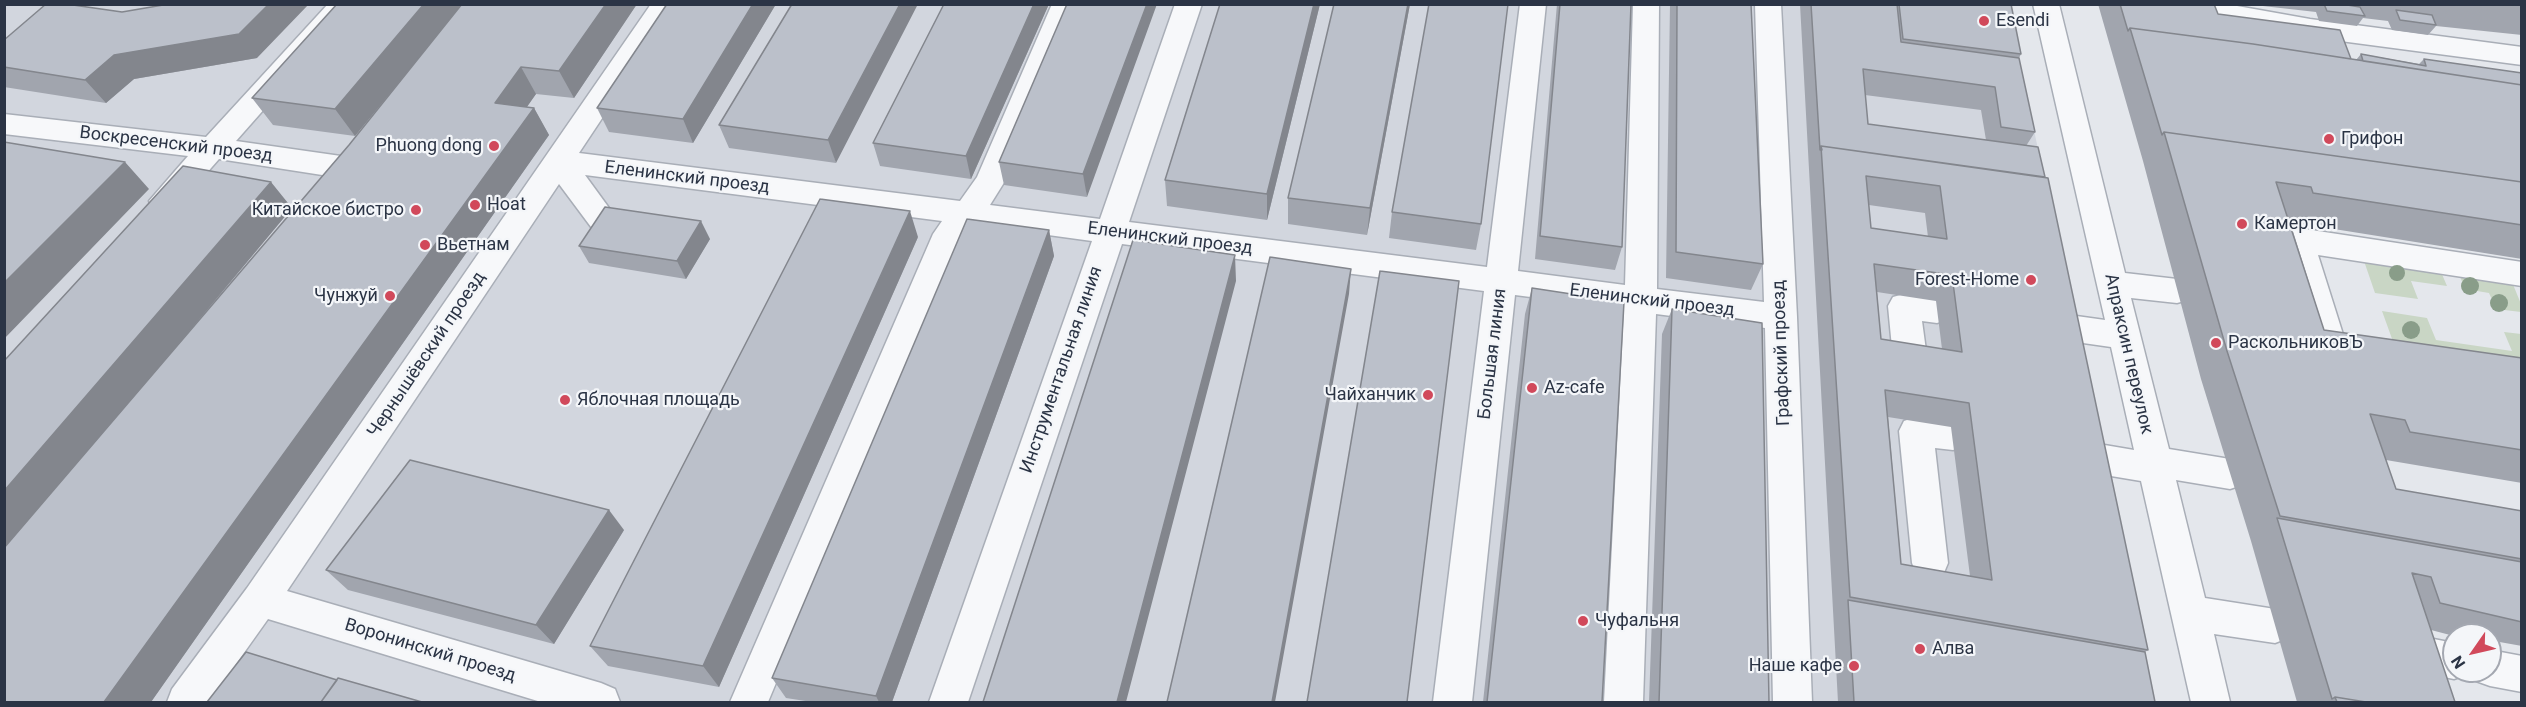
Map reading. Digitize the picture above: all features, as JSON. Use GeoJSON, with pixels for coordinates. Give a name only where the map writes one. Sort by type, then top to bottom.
{"type":"FeatureCollection","features":[{"type":"Feature","properties":{"kind":"street"},"geometry":{"type":"LineString","coordinates":[[148,218],[344,4]]}},
{"type":"Feature","properties":{"kind":"street","name":"Чернышёвский проезд"},"geometry":{"type":"LineString","coordinates":[[186,702],[260,600],[665,4]]}},
{"type":"Feature","properties":{"kind":"street"},"geometry":{"type":"LineString","coordinates":[[749,702],[948,234],[968,214],[990,181],[1065,4]]}},
{"type":"Feature","properties":{"kind":"street","name":"Инструментальная линия"},"geometry":{"type":"LineString","coordinates":[[948,702],[1189,4]]}},
{"type":"Feature","properties":{"kind":"street","name":"Большая линия"},"geometry":{"type":"LineString","coordinates":[[1452,702],[1533,4]]}},
{"type":"Feature","properties":{"kind":"street"},"geometry":{"type":"LineString","coordinates":[[1623,702],[1641,299],[1646,4]]}},
{"type":"Feature","properties":{"kind":"street","name":"Графский проезд"},"geometry":{"type":"LineString","coordinates":[[1768,4],[1793,702]]}},
{"type":"Feature","properties":{"kind":"street","name":"Апраксин переулок"},"geometry":{"type":"LineString","coordinates":[[2046,4],[2211,702]]}},
{"type":"Feature","properties":{"kind":"street"},"geometry":{"type":"LineString","coordinates":[[2191,7],[2310,28],[2522,56]]}},
{"type":"Feature","properties":{"kind":"street","name":"Воскресенский проезд"},"geometry":{"type":"LineString","coordinates":[[4,124],[212,148],[348,168],[325,195]]}},
{"type":"Feature","properties":{"kind":"street"},"geometry":{"type":"LineString","coordinates":[[558,161],[605,224]]}},
{"type":"Feature","properties":{"kind":"street","name":"Еленинский проезд"},"geometry":{"type":"LineString","coordinates":[[558,161],[1781,317]]}},
{"type":"Feature","properties":{"kind":"street"},"geometry":{"type":"LineString","coordinates":[[2331,347],[2305,308],[2298,240],[2522,274]]}},
{"type":"Feature","properties":{"kind":"street"},"geometry":{"type":"LineString","coordinates":[[2111,283],[2177,291]]}},
{"type":"Feature","properties":{"kind":"street"},"geometry":{"type":"LineString","coordinates":[[1910,358],[1904,306],[1937,310]]}},
{"type":"Feature","properties":{"kind":"street"},"geometry":{"type":"LineString","coordinates":[[2055,326],[2124,336]]}},
{"type":"Feature","properties":{"kind":"street"},"geometry":{"type":"LineString","coordinates":[[1930,563],[1916,431],[1953,436]]}},
{"type":"Feature","properties":{"kind":"street"},"geometry":{"type":"LineString","coordinates":[[2081,456],[2230,474]]}},
{"type":"Feature","properties":{"kind":"street","name":"Воронинский проезд"},"geometry":{"type":"LineString","coordinates":[[260,600],[601,702]]}},
{"type":"Feature","properties":{"kind":"street"},"geometry":{"type":"LineString","coordinates":[[2189,613],[2275,626]]}},
{"type":"Feature","properties":{"kind":"street"},"geometry":{"type":"LineString","coordinates":[[2398,650],[2442,659]]}},
{"type":"Feature","properties":{"kind":"street"},"geometry":{"type":"LineString","coordinates":[[2502,670],[2522,674]]}},
{"type":"Feature","properties":{"kind":"shaded area"},"geometry":{"type":"Polygon","coordinates":[[[4,5],[2008,5],[2153,702],[5,702],[4,5]]]}},
{"type":"Feature","properties":{"kind":"green space"},"geometry":{"type":"Polygon","coordinates":[[[2364,261],[2441,272],[2447,286],[2411,281],[2418,299],[2375,293],[2364,261]]]}},
{"type":"Feature","properties":{"kind":"green space"},"geometry":{"type":"Polygon","coordinates":[[[2459,274],[2512,282],[2521,304],[2521,312],[2496,309],[2489,293],[2465,289],[2459,274]]]}},
{"type":"Feature","properties":{"kind":"green space"},"geometry":{"type":"Polygon","coordinates":[[[2382,311],[2427,318],[2436,340],[2512,351],[2504,332],[2521,334],[2521,379],[2400,361],[2382,311]]]}},
{"type":"Feature","properties":{"kind":"building"},"geometry":{"type":"Polygon","coordinates":[[[46,4],[66,4],[122,12],[169,4],[269,4],[239,34],[114,55],[85,80],[4,67],[4,40],[46,4]]]}},
{"type":"Feature","properties":{"kind":"building"},"geometry":{"type":"Polygon","coordinates":[[[337,4],[424,4],[335,109],[252,98],[337,4]]]}},
{"type":"Feature","properties":{"kind":"building"},"geometry":{"type":"Polygon","coordinates":[[[462,4],[606,4],[559,71],[521,67],[495,103],[534,108],[104,702],[4,702],[4,548],[349,145],[462,4]]]}},
{"type":"Feature","properties":{"kind":"building"},"geometry":{"type":"Polygon","coordinates":[[[667,4],[753,4],[683,119],[597,108],[667,4]]]}},
{"type":"Feature","properties":{"kind":"building"},"geometry":{"type":"Polygon","coordinates":[[[792,4],[900,4],[828,140],[719,125],[792,4]]]}},
{"type":"Feature","properties":{"kind":"building"},"geometry":{"type":"Polygon","coordinates":[[[944,4],[1034,4],[966,156],[873,143],[944,4]]]}},
{"type":"Feature","properties":{"kind":"building"},"geometry":{"type":"Polygon","coordinates":[[[1067,4],[1147,4],[1083,174],[999,162],[1067,4]]]}},
{"type":"Feature","properties":{"kind":"building"},"geometry":{"type":"Polygon","coordinates":[[[1220,4],[1314,4],[1267,194],[1165,180],[1220,4]]]}},
{"type":"Feature","properties":{"kind":"building"},"geometry":{"type":"Polygon","coordinates":[[[1334,4],[1408,4],[1370,208],[1288,198],[1334,4]]]}},
{"type":"Feature","properties":{"kind":"building"},"geometry":{"type":"Polygon","coordinates":[[[1429,4],[1508,4],[1481,224],[1392,212],[1429,4]]]}},
{"type":"Feature","properties":{"kind":"building"},"geometry":{"type":"Polygon","coordinates":[[[1560,4],[1631,4],[1622,247],[1540,236],[1560,4]]]}},
{"type":"Feature","properties":{"kind":"building"},"geometry":{"type":"Polygon","coordinates":[[[1677,4],[1751,4],[1763,264],[1676,252],[1677,4]]]}},
{"type":"Feature","properties":{"kind":"building"},"geometry":{"type":"Polygon","coordinates":[[[1811,4],[1897,4],[1901,42],[2019,58],[2035,132],[2001,127],[1995,87],[1863,69],[1868,124],[2038,147],[2045,177],[1821,146],[1822,150],[1820,150],[1811,4]]]}},
{"type":"Feature","properties":{"kind":"building"},"geometry":{"type":"Polygon","coordinates":[[[1899,4],[2011,4],[2021,54],[1903,39],[1899,4]]]}},
{"type":"Feature","properties":{"kind":"building"},"geometry":{"type":"Polygon","coordinates":[[[2120,4],[2214,4],[2218,14],[2340,30],[2351,59],[2130,28],[2128,31],[2120,4]]]}},
{"type":"Feature","properties":{"kind":"building"},"geometry":{"type":"Polygon","coordinates":[[[2324,4],[2360,7],[2365,16],[2327,11],[2324,4]]]}},
{"type":"Feature","properties":{"kind":"building"},"geometry":{"type":"Polygon","coordinates":[[[2396,10],[2432,15],[2436,25],[2400,20],[2396,10]]]}},
{"type":"Feature","properties":{"kind":"building","name":"Грифон"},"geometry":{"type":"Polygon","coordinates":[[[2130,28],[2253,44],[2522,85],[2522,182],[2164,132],[2162,135],[2130,28]]]}},
{"type":"Feature","properties":{"kind":"building"},"geometry":{"type":"Polygon","coordinates":[[[2361,54],[2426,66],[2424,59],[2522,73],[2522,85],[2363,61],[2361,54]]]}},
{"type":"Feature","properties":{"kind":"building"},"geometry":{"type":"Polygon","coordinates":[[[2164,132],[2522,182],[2522,225],[2313,193],[2311,187],[2276,182],[2324,330],[2522,358],[2522,450],[2410,432],[2405,420],[2370,414],[2396,489],[2522,511],[2522,559],[2280,516],[2227,351],[2164,132]]]}},
{"type":"Feature","properties":{"kind":"building"},"geometry":{"type":"Polygon","coordinates":[[[4,142],[125,162],[4,283],[4,142]]]}},
{"type":"Feature","properties":{"kind":"building"},"geometry":{"type":"Polygon","coordinates":[[[1821,146],[2048,178],[2148,650],[1850,597],[1821,146]],[[1866,176],[1871,228],[1947,239],[1940,186],[1866,176]],[[1874,264],[1881,339],[1962,352],[1952,275],[1874,264]],[[1885,390],[1901,564],[1992,580],[1969,403],[1885,390]]]}},
{"type":"Feature","properties":{"kind":"building"},"geometry":{"type":"Polygon","coordinates":[[[183,166],[271,182],[4,491],[4,361],[183,166]]]}},
{"type":"Feature","properties":{"kind":"building"},"geometry":{"type":"Polygon","coordinates":[[[820,199],[910,211],[703,666],[590,646],[820,199]]]}},
{"type":"Feature","properties":{"kind":"building"},"geometry":{"type":"Polygon","coordinates":[[[605,207],[701,221],[677,261],[579,246],[605,207]]]}},
{"type":"Feature","properties":{"kind":"building"},"geometry":{"type":"Polygon","coordinates":[[[967,219],[1049,230],[876,696],[772,678],[967,219]]]}},
{"type":"Feature","properties":{"kind":"building"},"geometry":{"type":"Polygon","coordinates":[[[1133,240],[1235,255],[1117,702],[983,702],[1133,240]]]}},
{"type":"Feature","properties":{"kind":"building"},"geometry":{"type":"Polygon","coordinates":[[[1270,257],[1351,269],[1272,702],[1167,702],[1270,257]]]}},
{"type":"Feature","properties":{"kind":"building"},"geometry":{"type":"Polygon","coordinates":[[[1380,271],[1459,281],[1407,702],[1307,702],[1380,271]]]}},
{"type":"Feature","properties":{"kind":"building"},"geometry":{"type":"Polygon","coordinates":[[[1532,288],[1624,302],[1602,702],[1487,702],[1532,288]]]}},
{"type":"Feature","properties":{"kind":"building"},"geometry":{"type":"Polygon","coordinates":[[[1672,309],[1762,323],[1769,702],[1659,702],[1672,309]]]}},
{"type":"Feature","properties":{"kind":"building"},"geometry":{"type":"Polygon","coordinates":[[[410,460],[609,510],[536,625],[326,570],[410,460]]]}},
{"type":"Feature","properties":{"kind":"building"},"geometry":{"type":"Polygon","coordinates":[[[2277,518],[2522,562],[2522,622],[2440,603],[2431,577],[2412,573],[2442,663],[2442,683],[2449,683],[2455,702],[2366,702],[2335,697],[2332,699],[2277,518]]]}},
{"type":"Feature","properties":{"kind":"building","name":"Алва"},"geometry":{"type":"Polygon","coordinates":[[[1848,600],[2145,652],[2155,702],[1854,702],[1848,600]]]}},
{"type":"Feature","properties":{"kind":"building"},"geometry":{"type":"Polygon","coordinates":[[[246,652],[337,680],[321,702],[207,702],[246,652]]]}},
{"type":"Feature","properties":{"kind":"building"},"geometry":{"type":"Polygon","coordinates":[[[338,678],[422,702],[321,702],[338,678]]]}},
{"type":"Feature","properties":{"kind":"building"},"geometry":{"type":"Polygon","coordinates":[[[2335,697],[2366,702],[2337,702],[2335,697]]]}},
{"type":"Feature","properties":{"kind":"place","name":"Esendi"},"geometry":{"type":"Point","coordinates":[1984,21]}},
{"type":"Feature","properties":{"kind":"place","name":"Грифон"},"geometry":{"type":"Point","coordinates":[2329,139]}},
{"type":"Feature","properties":{"kind":"place","name":"Phuong dong"},"geometry":{"type":"Point","coordinates":[494,146]}},
{"type":"Feature","properties":{"kind":"place","name":"Hoat"},"geometry":{"type":"Point","coordinates":[475,205]}},
{"type":"Feature","properties":{"kind":"place","name":"Китайское бистро"},"geometry":{"type":"Point","coordinates":[416,210]}},
{"type":"Feature","properties":{"kind":"place","name":"Камертон"},"geometry":{"type":"Point","coordinates":[2242,224]}},
{"type":"Feature","properties":{"kind":"place","name":"Вьетнам"},"geometry":{"type":"Point","coordinates":[425,245]}},
{"type":"Feature","properties":{"kind":"place","name":"Forest-Home"},"geometry":{"type":"Point","coordinates":[2031,280]}},
{"type":"Feature","properties":{"kind":"place","name":"Чунжуй"},"geometry":{"type":"Point","coordinates":[390,296]}},
{"type":"Feature","properties":{"kind":"place","name":"РаскольниковЪ"},"geometry":{"type":"Point","coordinates":[2216,343]}},
{"type":"Feature","properties":{"kind":"place","name":"Az-cafe"},"geometry":{"type":"Point","coordinates":[1532,388]}},
{"type":"Feature","properties":{"kind":"place","name":"Чайханчик"},"geometry":{"type":"Point","coordinates":[1428,395]}},
{"type":"Feature","properties":{"kind":"place","name":"Яблочная площадь"},"geometry":{"type":"Point","coordinates":[565,400]}},
{"type":"Feature","properties":{"kind":"place","name":"Чуфальня"},"geometry":{"type":"Point","coordinates":[1583,621]}},
{"type":"Feature","properties":{"kind":"place","name":"Алва"},"geometry":{"type":"Point","coordinates":[1920,649]}},
{"type":"Feature","properties":{"kind":"place","name":"Наше кафе"},"geometry":{"type":"Point","coordinates":[1854,666]}}]}
